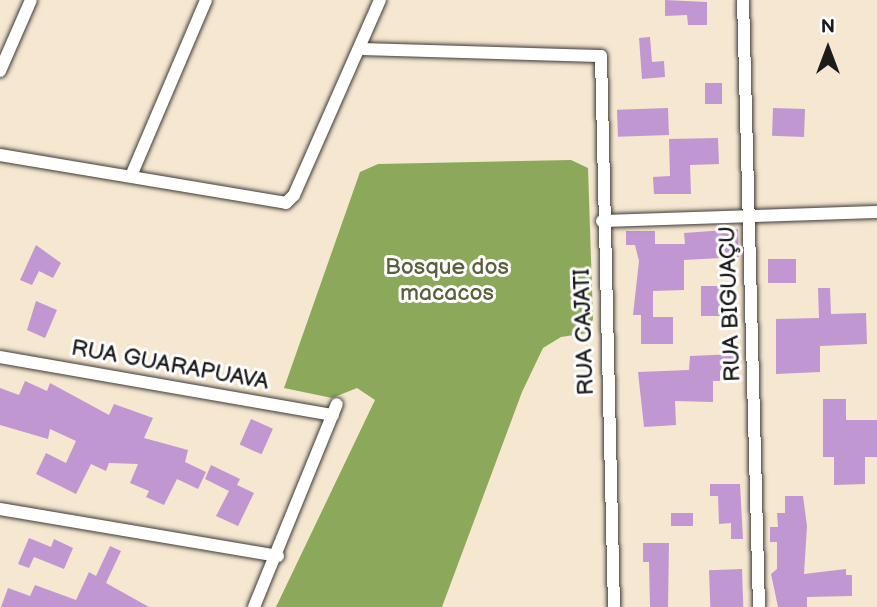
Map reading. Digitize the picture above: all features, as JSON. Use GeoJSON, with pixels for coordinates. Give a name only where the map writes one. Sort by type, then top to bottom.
{"type":"FeatureCollection","features":[{"type":"Feature","properties":{"kind":"street"},"geometry":{"type":"LineString","coordinates":[[0,71],[31,0]]}},
{"type":"Feature","properties":{"kind":"street"},"geometry":{"type":"LineString","coordinates":[[131,176],[206,0]]}},
{"type":"Feature","properties":{"kind":"street"},"geometry":{"type":"LineString","coordinates":[[0,155],[131,176],[269,203],[286,203],[294,195],[380,0]]}},
{"type":"Feature","properties":{"kind":"street","name":"RUA BIGUAÇU"},"geometry":{"type":"LineString","coordinates":[[743,0],[759,607]]}},
{"type":"Feature","properties":{"kind":"street","name":"RUA CAJATI"},"geometry":{"type":"LineString","coordinates":[[359,49],[601,56],[602,221],[614,607]]}},
{"type":"Feature","properties":{"kind":"street"},"geometry":{"type":"LineString","coordinates":[[602,221],[877,212]]}},
{"type":"Feature","properties":{"kind":"street","name":"RUA GUARAPUAVA"},"geometry":{"type":"LineString","coordinates":[[0,357],[335,410],[278,556]]}},
{"type":"Feature","properties":{"kind":"street"},"geometry":{"type":"LineString","coordinates":[[0,509],[278,556],[254,607]]}},
{"type":"Feature","properties":{"kind":"green space","name":"Bosque dos macacos"},"geometry":{"type":"Polygon","coordinates":[[[571,160],[588,168],[593,319],[588,333],[561,337],[543,348],[522,392],[442,607],[276,607],[375,400],[357,388],[332,398],[284,388],[360,172],[378,164],[571,160]]]}},
{"type":"Feature","properties":{"kind":"building"},"geometry":{"type":"Polygon","coordinates":[[[665,0],[707,2],[707,25],[688,25],[687,15],[665,16],[665,0]]]}},
{"type":"Feature","properties":{"kind":"building"},"geometry":{"type":"Polygon","coordinates":[[[650,37],[652,62],[664,61],[665,77],[642,79],[639,38],[650,37]]]}},
{"type":"Feature","properties":{"kind":"building"},"geometry":{"type":"Polygon","coordinates":[[[705,83],[722,83],[722,104],[705,104],[705,83]]]}},
{"type":"Feature","properties":{"kind":"building"},"geometry":{"type":"Polygon","coordinates":[[[668,108],[669,135],[618,137],[617,110],[668,108]]]}},
{"type":"Feature","properties":{"kind":"building"},"geometry":{"type":"Polygon","coordinates":[[[773,108],[805,109],[804,137],[772,136],[773,108]]]}},
{"type":"Feature","properties":{"kind":"building"},"geometry":{"type":"Polygon","coordinates":[[[718,138],[719,164],[690,165],[691,194],[654,194],[653,177],[670,176],[669,139],[718,138]]]}},
{"type":"Feature","properties":{"kind":"building"},"geometry":{"type":"Polygon","coordinates":[[[738,229],[739,257],[684,260],[684,290],[653,291],[653,317],[673,317],[673,344],[641,344],[641,315],[633,315],[639,261],[635,245],[626,245],[626,231],[655,231],[655,244],[685,244],[684,233],[738,229]]]}},
{"type":"Feature","properties":{"kind":"building"},"geometry":{"type":"Polygon","coordinates":[[[36,245],[61,263],[53,278],[39,271],[32,285],[20,280],[36,245]]]}},
{"type":"Feature","properties":{"kind":"building"},"geometry":{"type":"Polygon","coordinates":[[[768,259],[796,259],[796,283],[768,283],[768,259]]]}},
{"type":"Feature","properties":{"kind":"building"},"geometry":{"type":"Polygon","coordinates":[[[701,286],[732,286],[732,316],[701,316],[701,286]]]}},
{"type":"Feature","properties":{"kind":"building"},"geometry":{"type":"Polygon","coordinates":[[[818,288],[830,288],[831,314],[866,313],[867,344],[820,346],[820,372],[776,374],[776,319],[819,318],[818,288]]]}},
{"type":"Feature","properties":{"kind":"building"},"geometry":{"type":"Polygon","coordinates":[[[36,301],[57,310],[45,338],[27,330],[36,301]]]}},
{"type":"Feature","properties":{"kind":"building"},"geometry":{"type":"Polygon","coordinates":[[[737,354],[737,371],[720,371],[720,381],[713,381],[713,402],[675,401],[676,425],[644,427],[638,372],[689,370],[690,356],[737,354]]]}},
{"type":"Feature","properties":{"kind":"building"},"geometry":{"type":"Polygon","coordinates":[[[25,381],[47,391],[50,383],[109,415],[114,404],[153,418],[144,438],[188,450],[185,462],[206,472],[198,489],[177,479],[164,505],[146,497],[149,491],[130,483],[138,464],[109,463],[106,471],[91,464],[76,494],[36,474],[46,453],[66,463],[76,441],[50,429],[48,439],[0,425],[0,388],[19,395],[25,381]]]}},
{"type":"Feature","properties":{"kind":"building"},"geometry":{"type":"Polygon","coordinates":[[[823,399],[846,399],[846,420],[877,420],[877,457],[865,457],[865,484],[834,485],[834,457],[823,457],[823,399]]]}},
{"type":"Feature","properties":{"kind":"building"},"geometry":{"type":"Polygon","coordinates":[[[251,419],[273,429],[262,454],[240,445],[251,419]]]}},
{"type":"Feature","properties":{"kind":"building"},"geometry":{"type":"Polygon","coordinates":[[[211,465],[240,479],[237,485],[254,493],[238,526],[216,516],[229,491],[205,479],[211,465]]]}},
{"type":"Feature","properties":{"kind":"building"},"geometry":{"type":"Polygon","coordinates":[[[710,484],[740,484],[743,539],[731,539],[731,523],[719,524],[718,496],[710,496],[710,484]]]}},
{"type":"Feature","properties":{"kind":"building"},"geometry":{"type":"Polygon","coordinates":[[[785,496],[803,496],[807,526],[804,574],[846,569],[846,575],[852,575],[852,596],[807,597],[807,607],[778,607],[771,574],[777,569],[777,542],[770,542],[770,527],[778,527],[777,513],[785,513],[785,496]]]}},
{"type":"Feature","properties":{"kind":"building"},"geometry":{"type":"Polygon","coordinates":[[[671,513],[693,513],[693,526],[671,526],[671,513]]]}},
{"type":"Feature","properties":{"kind":"building"},"geometry":{"type":"Polygon","coordinates":[[[29,538],[51,547],[54,539],[73,548],[64,569],[34,557],[29,568],[18,564],[29,538]]]}},
{"type":"Feature","properties":{"kind":"building"},"geometry":{"type":"Polygon","coordinates":[[[643,543],[669,543],[668,607],[650,607],[649,562],[643,562],[643,543]]]}},
{"type":"Feature","properties":{"kind":"building"},"geometry":{"type":"Polygon","coordinates":[[[110,546],[121,551],[106,583],[149,607],[1,607],[8,588],[30,596],[35,585],[76,600],[89,572],[96,576],[110,546]]]}},
{"type":"Feature","properties":{"kind":"building"},"geometry":{"type":"Polygon","coordinates":[[[742,569],[743,607],[710,607],[709,570],[742,569]]]}}]}
